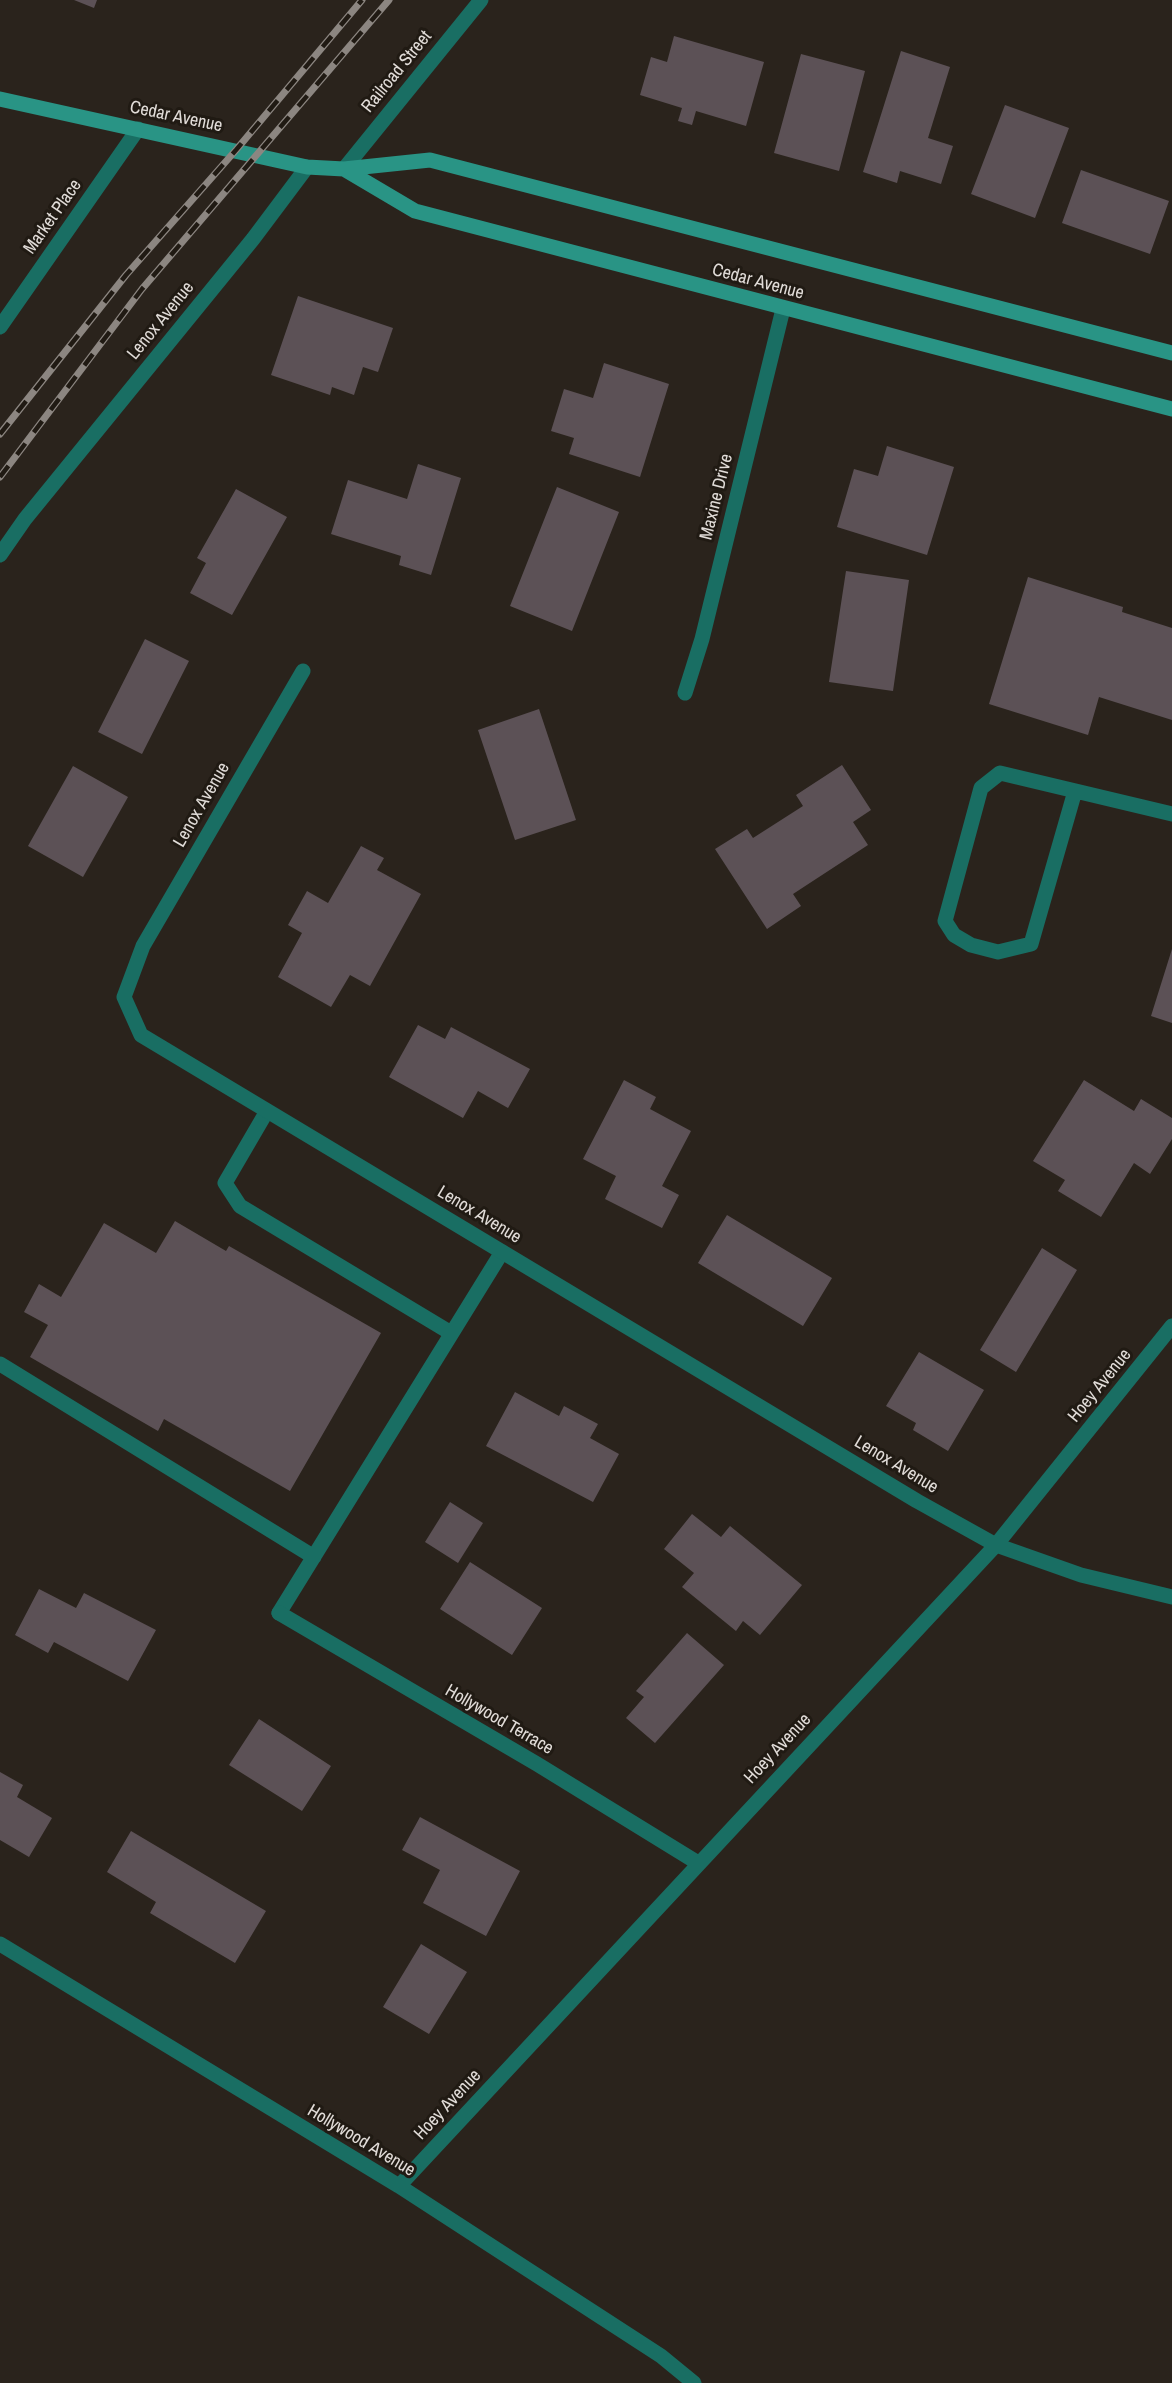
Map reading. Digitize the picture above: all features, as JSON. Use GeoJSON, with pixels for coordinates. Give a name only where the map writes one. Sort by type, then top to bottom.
{"type":"FeatureCollection","features":[{"type":"Feature","properties":{"kind":"main road","name":"Cedar Avenue"},"geometry":{"type":"LineString","coordinates":[[0,99],[307,168],[344,169],[430,160],[1172,353]]}},
{"type":"Feature","properties":{"kind":"main road","name":"Cedar Avenue"},"geometry":{"type":"LineString","coordinates":[[344,169],[415,211],[1172,409]]}},
{"type":"Feature","properties":{"kind":"street","name":"Railroad Street"},"geometry":{"type":"LineString","coordinates":[[344,169],[481,0]]}},
{"type":"Feature","properties":{"kind":"street","name":"Market Place"},"geometry":{"type":"LineString","coordinates":[[0,327],[138,129]]}},
{"type":"Feature","properties":{"kind":"street","name":"Lenox Avenue"},"geometry":{"type":"LineString","coordinates":[[0,555],[25,519],[253,239],[307,168]]}},
{"type":"Feature","properties":{"kind":"street","name":"Maxine Drive"},"geometry":{"type":"LineString","coordinates":[[685,693],[702,639],[783,309]]}},
{"type":"Feature","properties":{"kind":"street","name":"Lenox Avenue"},"geometry":{"type":"LineString","coordinates":[[303,671],[143,946],[124,997],[141,1035],[917,1501],[996,1545],[1081,1575],[1172,1597]]}},
{"type":"Feature","properties":{"kind":"street"},"geometry":{"type":"LineString","coordinates":[[1074,792],[1031,944],[998,952],[971,945],[954,935],[945,921],[981,788],[1000,773],[1172,814]]}},
{"type":"Feature","properties":{"kind":"street"},"geometry":{"type":"LineString","coordinates":[[267,1111],[225,1183],[240,1206],[451,1333]]}},
{"type":"Feature","properties":{"kind":"street"},"geometry":{"type":"LineString","coordinates":[[0,1364],[314,1557],[502,1252]]}},
{"type":"Feature","properties":{"kind":"street","name":"Hoey Avenue"},"geometry":{"type":"LineString","coordinates":[[399,2186],[996,1545],[1172,1326]]}},
{"type":"Feature","properties":{"kind":"street","name":"Hollywood Terrace"},"geometry":{"type":"LineString","coordinates":[[314,1557],[279,1613],[537,1764],[698,1863]]}},
{"type":"Feature","properties":{"kind":"street","name":"Hollywood Avenue"},"geometry":{"type":"LineString","coordinates":[[0,1944],[399,2186],[661,2356],[694,2383]]}},
{"type":"Feature","properties":{"kind":"building"},"geometry":{"type":"Polygon","coordinates":[[[74,0],[97,0],[94,8],[74,0]]]}},
{"type":"Feature","properties":{"kind":"building"},"geometry":{"type":"Polygon","coordinates":[[[674,36],[764,62],[746,126],[696,111],[692,125],[678,121],[682,108],[640,95],[651,57],[667,62],[674,36]]]}},
{"type":"Feature","properties":{"kind":"building"},"geometry":{"type":"Polygon","coordinates":[[[901,51],[950,67],[928,138],[953,146],[941,184],[900,171],[897,183],[863,172],[901,51]]]}},
{"type":"Feature","properties":{"kind":"building"},"geometry":{"type":"Polygon","coordinates":[[[801,54],[865,71],[839,171],[774,153],[801,54]]]}},
{"type":"Feature","properties":{"kind":"building"},"geometry":{"type":"Polygon","coordinates":[[[1005,105],[1069,128],[1035,218],[971,194],[1005,105]]]}},
{"type":"Feature","properties":{"kind":"building"},"geometry":{"type":"Polygon","coordinates":[[[1081,170],[1169,201],[1150,254],[1062,223],[1081,170]]]}},
{"type":"Feature","properties":{"kind":"building"},"geometry":{"type":"Polygon","coordinates":[[[298,296],[393,328],[378,372],[363,367],[354,395],[332,387],[330,395],[271,375],[298,296]]]}},
{"type":"Feature","properties":{"kind":"building"},"geometry":{"type":"Polygon","coordinates":[[[604,363],[669,384],[640,477],[569,454],[574,438],[551,431],[564,389],[593,398],[604,363]]]}},
{"type":"Feature","properties":{"kind":"building"},"geometry":{"type":"Polygon","coordinates":[[[887,446],[954,467],[927,555],[837,527],[854,469],[878,476],[887,446]]]}},
{"type":"Feature","properties":{"kind":"building"},"geometry":{"type":"Polygon","coordinates":[[[418,464],[461,478],[431,575],[399,565],[401,556],[331,534],[348,480],[407,499],[418,464]]]}},
{"type":"Feature","properties":{"kind":"building"},"geometry":{"type":"Polygon","coordinates":[[[557,487],[619,512],[572,631],[510,606],[557,487]]]}},
{"type":"Feature","properties":{"kind":"building"},"geometry":{"type":"Polygon","coordinates":[[[236,489],[287,517],[232,615],[190,593],[206,563],[197,558],[236,489]]]}},
{"type":"Feature","properties":{"kind":"building"},"geometry":{"type":"Polygon","coordinates":[[[846,571],[909,580],[893,691],[829,682],[846,571]]]}},
{"type":"Feature","properties":{"kind":"building"},"geometry":{"type":"Polygon","coordinates":[[[1028,577],[1123,607],[1122,612],[1172,628],[1172,720],[1099,697],[1088,735],[989,704],[1028,577]]]}},
{"type":"Feature","properties":{"kind":"building"},"geometry":{"type":"Polygon","coordinates":[[[145,639],[189,661],[142,754],[98,732],[145,639]]]}},
{"type":"Feature","properties":{"kind":"building"},"geometry":{"type":"Polygon","coordinates":[[[539,709],[576,820],[515,840],[478,730],[539,709]]]}},
{"type":"Feature","properties":{"kind":"building"},"geometry":{"type":"Polygon","coordinates":[[[842,765],[871,810],[853,822],[868,845],[793,894],[801,906],[767,929],[715,849],[747,829],[753,838],[803,806],[796,795],[842,765]]]}},
{"type":"Feature","properties":{"kind":"building"},"geometry":{"type":"Polygon","coordinates":[[[73,766],[128,797],[83,877],[28,846],[73,766]]]}},
{"type":"Feature","properties":{"kind":"building"},"geometry":{"type":"Polygon","coordinates":[[[361,846],[384,858],[377,870],[421,894],[370,986],[350,975],[331,1007],[278,977],[302,933],[288,925],[307,891],[328,903],[361,846]]]}},
{"type":"Feature","properties":{"kind":"building"},"geometry":{"type":"Polygon","coordinates":[[[1172,949],[1172,1023],[1151,1016],[1172,949]]]}},
{"type":"Feature","properties":{"kind":"building"},"geometry":{"type":"Polygon","coordinates":[[[418,1025],[445,1039],[451,1027],[530,1069],[508,1108],[478,1091],[463,1118],[389,1077],[418,1025]]]}},
{"type":"Feature","properties":{"kind":"building"},"geometry":{"type":"Polygon","coordinates":[[[624,1080],[656,1097],[650,1109],[691,1131],[662,1186],[679,1195],[662,1228],[605,1199],[616,1176],[583,1159],[624,1080]]]}},
{"type":"Feature","properties":{"kind":"building"},"geometry":{"type":"Polygon","coordinates":[[[1084,1080],[1134,1111],[1141,1099],[1172,1118],[1172,1139],[1150,1174],[1134,1163],[1101,1217],[1058,1191],[1065,1180],[1033,1161],[1084,1080]]]}},
{"type":"Feature","properties":{"kind":"building"},"geometry":{"type":"Polygon","coordinates":[[[727,1215],[832,1278],[803,1326],[698,1263],[727,1215]]]}},
{"type":"Feature","properties":{"kind":"building"},"geometry":{"type":"Polygon","coordinates":[[[175,1221],[226,1251],[229,1246],[381,1333],[290,1491],[164,1419],[158,1431],[30,1357],[48,1325],[24,1312],[39,1284],[61,1297],[104,1223],[156,1253],[175,1221]]]}},
{"type":"Feature","properties":{"kind":"building"},"geometry":{"type":"Polygon","coordinates":[[[1042,1248],[1077,1270],[1016,1372],[980,1350],[1042,1248]]]}},
{"type":"Feature","properties":{"kind":"building"},"geometry":{"type":"Polygon","coordinates":[[[919,1352],[984,1390],[948,1451],[913,1430],[916,1423],[886,1406],[919,1352]]]}},
{"type":"Feature","properties":{"kind":"building"},"geometry":{"type":"Polygon","coordinates":[[[515,1392],[559,1416],[564,1406],[598,1424],[590,1438],[619,1454],[593,1502],[486,1446],[515,1392]]]}},
{"type":"Feature","properties":{"kind":"building"},"geometry":{"type":"Polygon","coordinates":[[[450,1502],[483,1523],[458,1563],[425,1542],[450,1502]]]}},
{"type":"Feature","properties":{"kind":"building"},"geometry":{"type":"Polygon","coordinates":[[[692,1514],[721,1537],[730,1526],[802,1585],[760,1635],[743,1621],[736,1631],[682,1587],[694,1573],[664,1549],[692,1514]]]}},
{"type":"Feature","properties":{"kind":"building"},"geometry":{"type":"Polygon","coordinates":[[[470,1562],[542,1608],[512,1655],[440,1609],[470,1562]]]}},
{"type":"Feature","properties":{"kind":"building"},"geometry":{"type":"Polygon","coordinates":[[[39,1589],[76,1608],[84,1593],[156,1630],[128,1681],[54,1642],[48,1653],[15,1635],[39,1589]]]}},
{"type":"Feature","properties":{"kind":"building"},"geometry":{"type":"Polygon","coordinates":[[[687,1633],[724,1665],[655,1743],[626,1718],[644,1697],[636,1691],[687,1633]]]}},
{"type":"Feature","properties":{"kind":"building"},"geometry":{"type":"Polygon","coordinates":[[[259,1719],[331,1766],[302,1811],[229,1765],[259,1719]]]}},
{"type":"Feature","properties":{"kind":"building"},"geometry":{"type":"Polygon","coordinates":[[[0,1772],[23,1785],[17,1797],[52,1818],[29,1857],[0,1840],[0,1772]]]}},
{"type":"Feature","properties":{"kind":"building"},"geometry":{"type":"Polygon","coordinates":[[[420,1817],[520,1871],[486,1936],[423,1903],[440,1870],[402,1850],[420,1817]]]}},
{"type":"Feature","properties":{"kind":"building"},"geometry":{"type":"Polygon","coordinates":[[[131,1831],[266,1911],[235,1963],[150,1913],[156,1902],[107,1872],[131,1831]]]}},
{"type":"Feature","properties":{"kind":"building"},"geometry":{"type":"Polygon","coordinates":[[[421,1944],[467,1972],[429,2034],[383,2007],[421,1944]]]}},
{"type":"Feature","properties":{"kind":"railway"},"geometry":{"type":"LineString","coordinates":[[0,434],[126,275],[236,150],[362,0]]}},
{"type":"Feature","properties":{"kind":"railway"},"geometry":{"type":"LineString","coordinates":[[0,477],[142,289],[389,0]]}}]}
